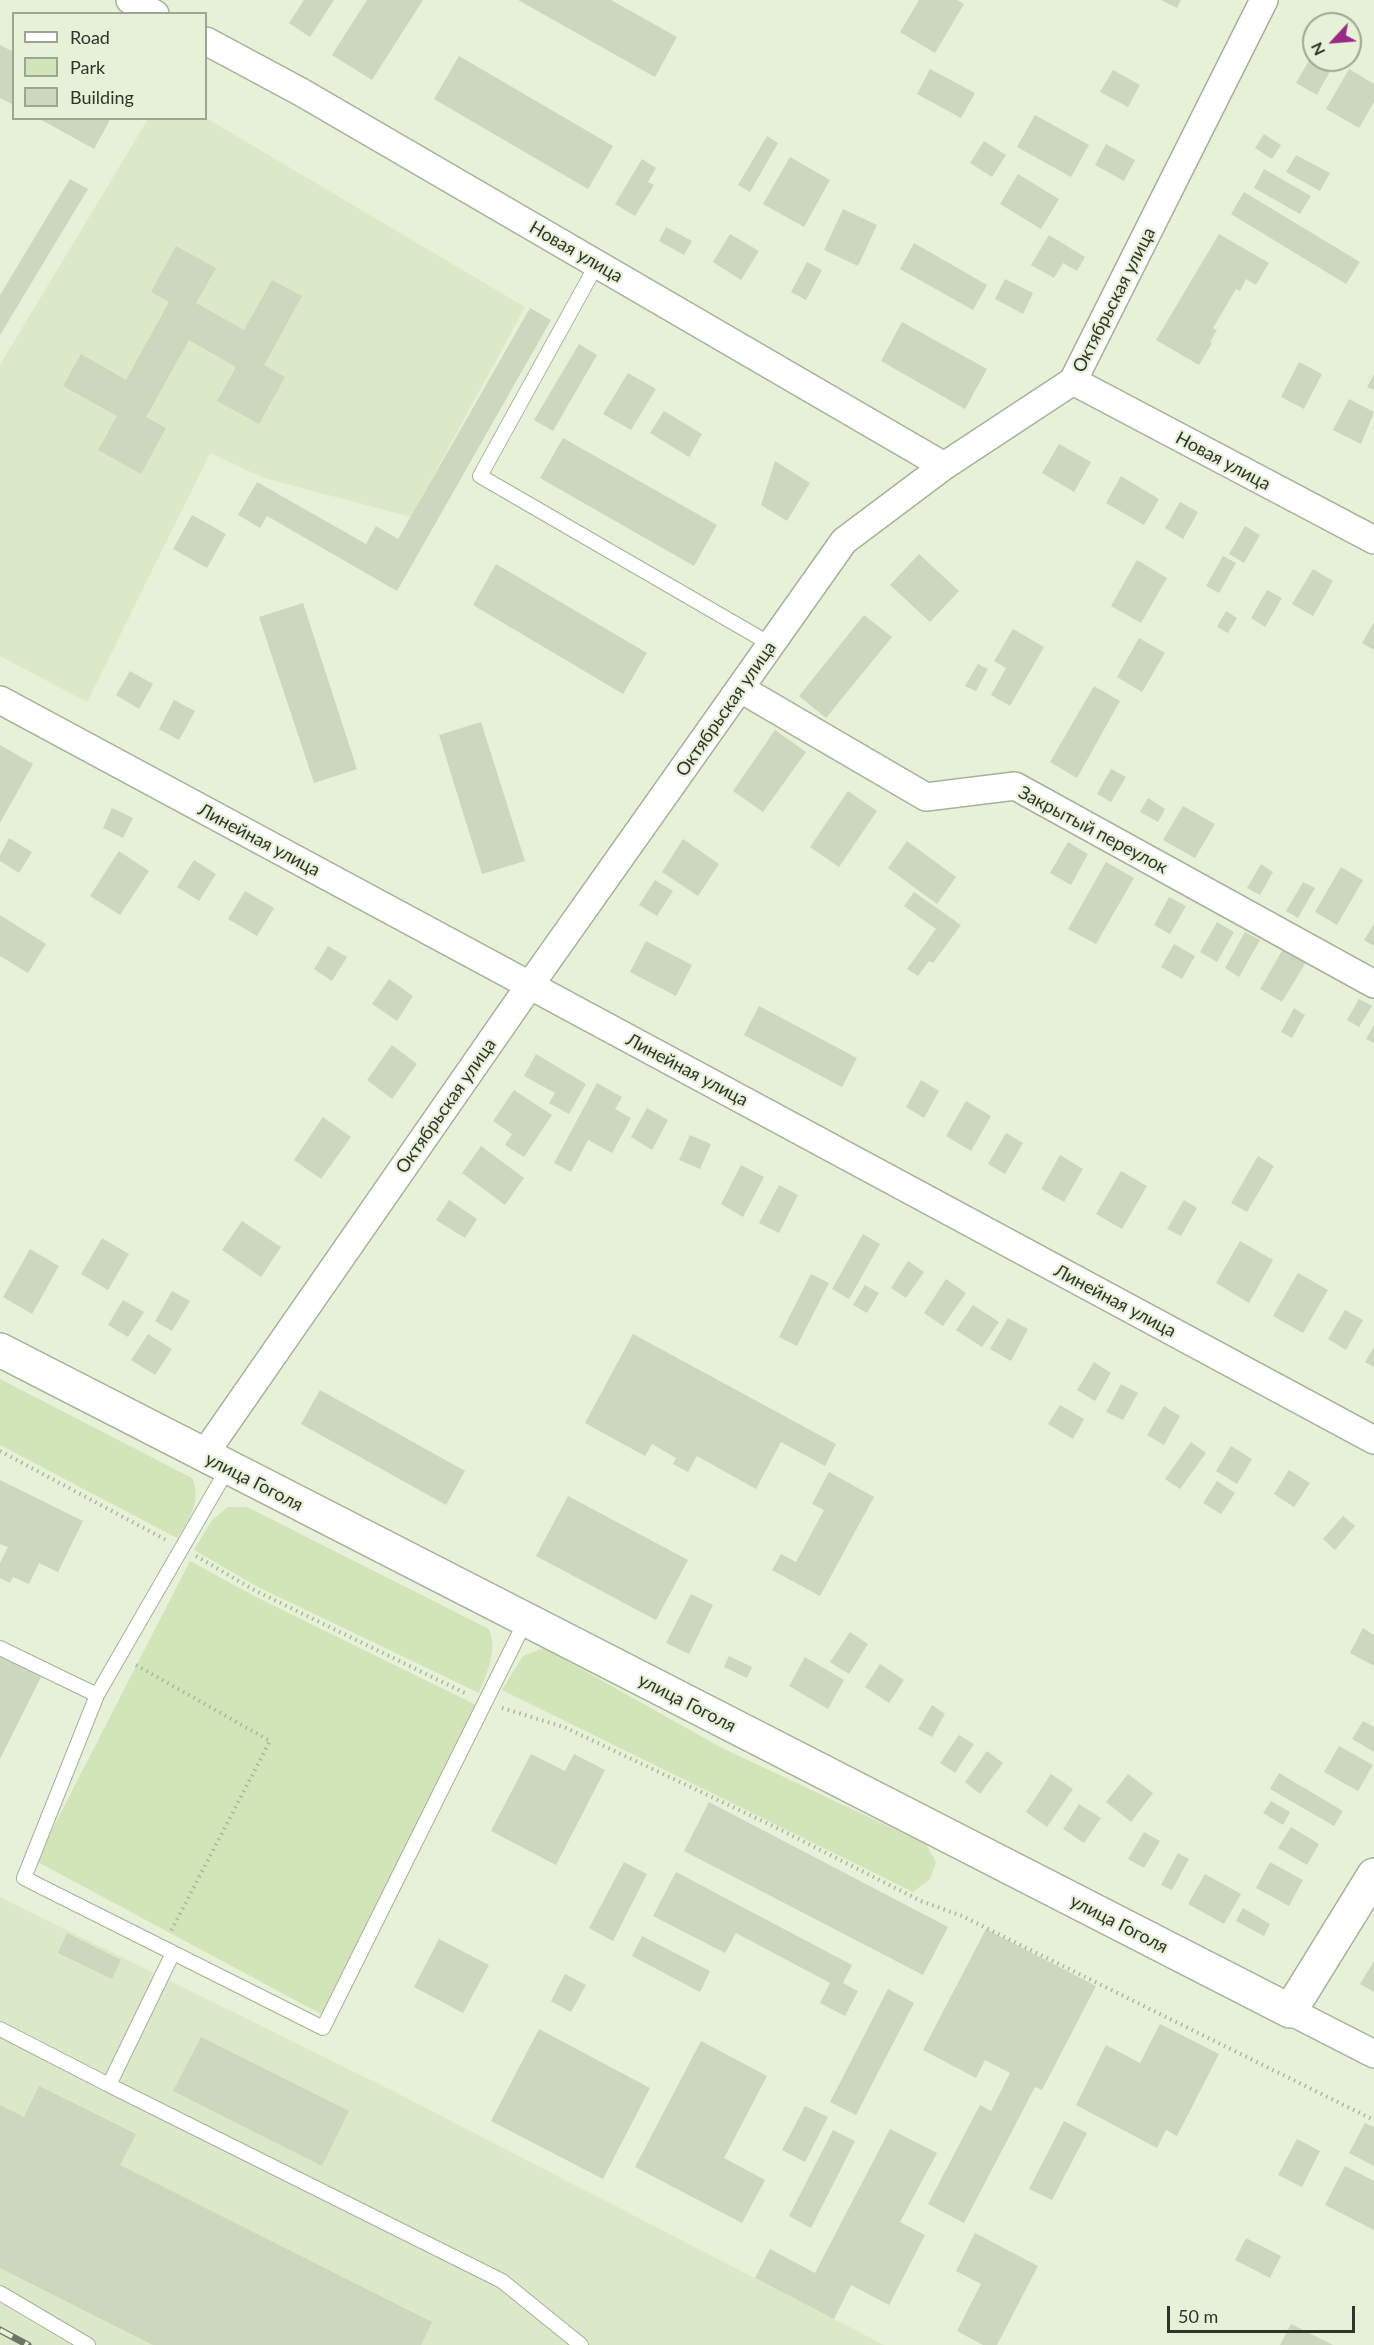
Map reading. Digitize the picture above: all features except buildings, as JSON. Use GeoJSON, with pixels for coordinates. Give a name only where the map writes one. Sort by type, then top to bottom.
{"type":"FeatureCollection","features":[{"type":"Feature","properties":{"kind":"street"},"geometry":{"type":"LineString","coordinates":[[130,0],[151,12]]}},
{"type":"Feature","properties":{"kind":"street","name":"Октябрьская улица"},"geometry":{"type":"LineString","coordinates":[[216,1462],[530,985],[844,542],[944,466],[1073,381],[1264,0]]}},
{"type":"Feature","properties":{"kind":"street","name":"Новая улица"},"geometry":{"type":"LineString","coordinates":[[207,42],[301,92],[944,466]]}},
{"type":"Feature","properties":{"kind":"street","name":"Новая улица"},"geometry":{"type":"LineString","coordinates":[[1073,381],[1374,540]]}},
{"type":"Feature","properties":{"kind":"street","name":"Закрытый переулок"},"geometry":{"type":"LineString","coordinates":[[741,689],[926,797],[1015,786],[1374,984]]}},
{"type":"Feature","properties":{"kind":"street","name":"Линейная улица"},"geometry":{"type":"LineString","coordinates":[[0,700],[1374,1440]]}},
{"type":"Feature","properties":{"kind":"street","name":"улица Гоголя"},"geometry":{"type":"LineString","coordinates":[[0,1350],[1374,2054]]}},
{"type":"Feature","properties":{"kind":"street"},"geometry":{"type":"LineString","coordinates":[[1290,2011],[1374,1875]]}},
{"type":"Feature","properties":{"kind":"lane"},"geometry":{"type":"LineString","coordinates":[[597,264],[480,476],[772,645]]}},
{"type":"Feature","properties":{"kind":"lane"},"geometry":{"type":"LineString","coordinates":[[216,1462],[182,1548],[97,1695],[24,1878],[323,2028],[526,1620]]}},
{"type":"Feature","properties":{"kind":"lane"},"geometry":{"type":"LineString","coordinates":[[0,1648],[97,1695]]}},
{"type":"Feature","properties":{"kind":"lane"},"geometry":{"type":"LineString","coordinates":[[109,2085],[168,1951]]}},
{"type":"Feature","properties":{"kind":"lane"},"geometry":{"type":"LineString","coordinates":[[0,2029],[502,2281],[572,2342]]}},
{"type":"Feature","properties":{"kind":"lane"},"geometry":{"type":"LineString","coordinates":[[0,2293],[88,2345]]}},
{"type":"Feature","properties":{"kind":"path"},"geometry":{"type":"LineString","coordinates":[[0,1451],[182,1548],[256,1591],[485,1703],[564,1727],[775,1827],[921,1901],[962,1916],[1374,2120]]}},
{"type":"Feature","properties":{"kind":"path"},"geometry":{"type":"LineString","coordinates":[[120,1656],[270,1742],[168,1951]]}},
{"type":"Feature","properties":{"kind":"shaded area"},"geometry":{"type":"Polygon","coordinates":[[[207,119],[525,307],[411,517],[264,478],[210,453],[87,702],[0,656],[0,365],[147,120],[207,119]]]}},
{"type":"Feature","properties":{"kind":"shaded area"},"geometry":{"type":"Polygon","coordinates":[[[0,1897],[395,2092],[884,2345],[0,2345],[0,1897]]]}},
{"type":"Feature","properties":{"kind":"green space"},"geometry":{"type":"Polygon","coordinates":[[[0,1379],[192,1478],[196,1493],[193,1509],[177,1538],[0,1445],[0,1379]]]}},
{"type":"Feature","properties":{"kind":"green space"},"geometry":{"type":"Polygon","coordinates":[[[228,1507],[247,1507],[489,1629],[492,1653],[479,1693],[258,1587],[194,1550],[212,1520],[228,1507]]]}},
{"type":"Feature","properties":{"kind":"green space"},"geometry":{"type":"Polygon","coordinates":[[[190,1561],[256,1597],[476,1705],[321,2014],[36,1861],[190,1561]]]}},
{"type":"Feature","properties":{"kind":"green space"},"geometry":{"type":"Polygon","coordinates":[[[544,1648],[720,1747],[926,1844],[936,1862],[930,1879],[913,1892],[502,1690],[523,1656],[544,1648]]]}},
{"type":"Feature","properties":{"kind":"railway"},"geometry":{"type":"LineString","coordinates":[[0,2330],[28,2345]]}}]}
